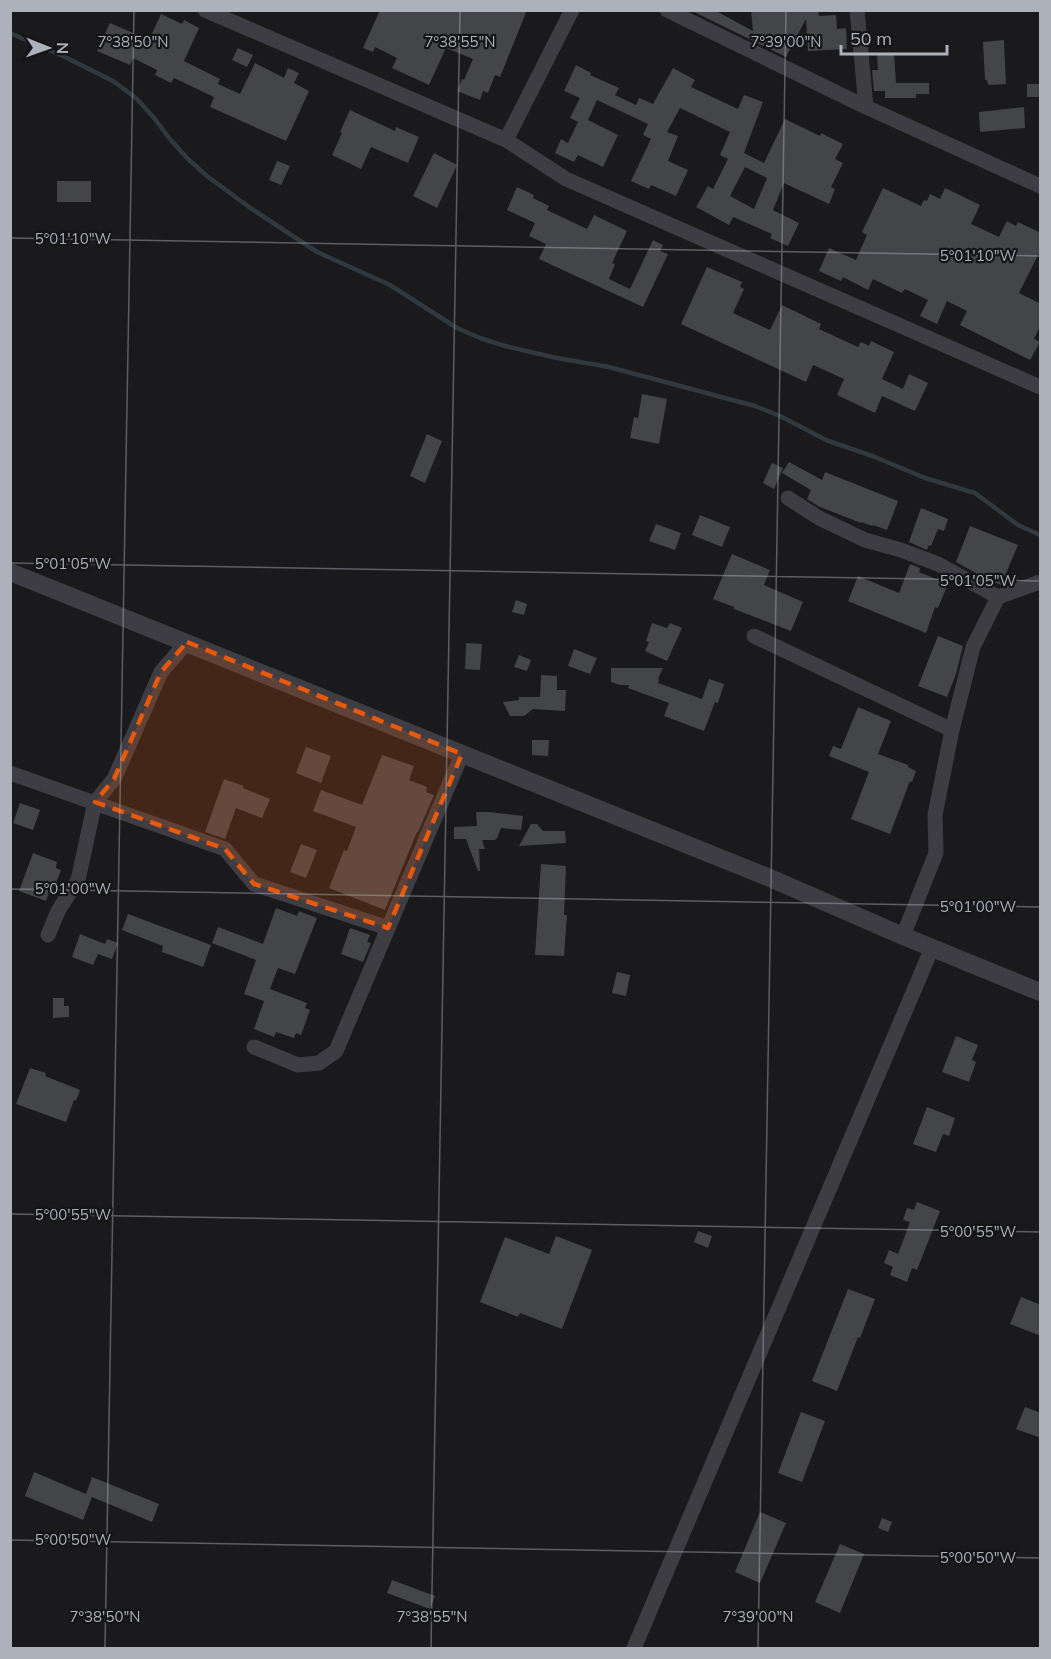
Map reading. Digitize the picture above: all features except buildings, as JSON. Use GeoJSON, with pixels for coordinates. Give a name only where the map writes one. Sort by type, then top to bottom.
{"type":"FeatureCollection","features":[{"type":"Feature","properties":{"kind":"street"},"geometry":{"type":"LineString","coordinates":[[205,10],[506,140],[566,179],[1041,387]]}},
{"type":"Feature","properties":{"kind":"street"},"geometry":{"type":"LineString","coordinates":[[506,140],[572,10]]}},
{"type":"Feature","properties":{"kind":"street"},"geometry":{"type":"LineString","coordinates":[[667,10],[866,107],[1041,186]]}},
{"type":"Feature","properties":{"kind":"street"},"geometry":{"type":"LineString","coordinates":[[857,10],[866,107]]}},
{"type":"Feature","properties":{"kind":"street"},"geometry":{"type":"LineString","coordinates":[[788,498],[828,523],[865,540],[938,564],[998,597]]}},
{"type":"Feature","properties":{"kind":"street"},"geometry":{"type":"LineString","coordinates":[[10,572],[770,878],[903,936],[1041,992]]}},
{"type":"Feature","properties":{"kind":"street"},"geometry":{"type":"LineString","coordinates":[[903,936],[936,853],[935,815],[952,730],[973,647],[998,597],[1041,582]]}},
{"type":"Feature","properties":{"kind":"street"},"geometry":{"type":"LineString","coordinates":[[754,636],[952,730]]}},
{"type":"Feature","properties":{"kind":"street"},"geometry":{"type":"LineString","coordinates":[[48,935],[58,910],[78,880],[95,802],[114,779],[161,672],[187,642]]}},
{"type":"Feature","properties":{"kind":"street"},"geometry":{"type":"LineString","coordinates":[[254,1047],[298,1065],[319,1063],[336,1051],[462,754]]}},
{"type":"Feature","properties":{"kind":"street"},"geometry":{"type":"LineString","coordinates":[[10,773],[225,849],[254,884],[388,928]]}},
{"type":"Feature","properties":{"kind":"street"},"geometry":{"type":"LineString","coordinates":[[634,1648],[932,948]]}},
{"type":"Feature","properties":{"kind":"highlighted area"},"geometry":{"type":"Polygon","coordinates":[[[187,642],[462,754],[388,928],[254,884],[225,849],[95,802],[114,779],[161,672],[187,642]]]}},
{"type":"Feature","properties":{"kind":"waterway"},"geometry":{"type":"LineString","coordinates":[[10,33],[113,81],[136,98],[187,158],[249,207],[317,252],[390,285],[457,328],[505,346],[609,367],[755,406],[826,440],[925,478],[975,493],[1018,525],[1040,535]]}}]}
